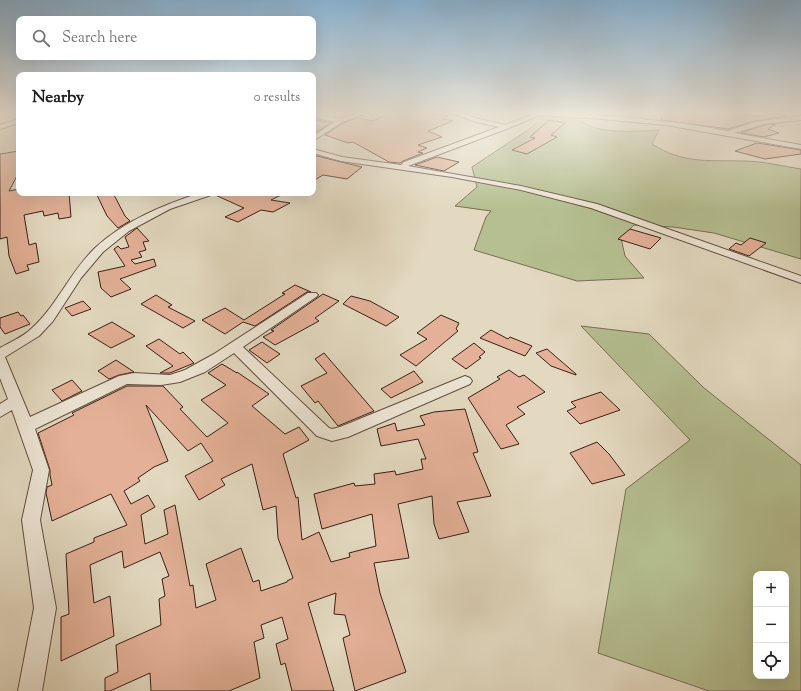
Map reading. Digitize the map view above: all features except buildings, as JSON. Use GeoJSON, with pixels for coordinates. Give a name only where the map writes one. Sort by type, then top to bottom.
{"type":"FeatureCollection","features":[{"type":"Feature","properties":{"kind":"street"},"geometry":{"type":"LineString","coordinates":[[404,166],[463,144]]}},
{"type":"Feature","properties":{"kind":"street"},"geometry":{"type":"LineString","coordinates":[[787,144],[801,147]]}},
{"type":"Feature","properties":{"kind":"street"},"geometry":{"type":"LineString","coordinates":[[316,152],[385,166],[404,166],[521,188],[594,206],[801,280]]}},
{"type":"Feature","properties":{"kind":"street"},"geometry":{"type":"LineString","coordinates":[[0,354],[35,333],[49,318],[77,276],[99,250],[126,229],[166,207],[199,196]]}},
{"type":"Feature","properties":{"kind":"street"},"geometry":{"type":"LineString","coordinates":[[26,426],[124,379],[138,377],[161,380],[176,379],[221,356],[312,295]]}},
{"type":"Feature","properties":{"kind":"street"},"geometry":{"type":"LineString","coordinates":[[235,346],[323,432],[332,435],[465,381]]}},
{"type":"Feature","properties":{"kind":"street"},"geometry":{"type":"LineString","coordinates":[[0,360],[26,426],[41,470],[31,520],[45,608],[30,691]]}},
{"type":"Feature","properties":{"kind":"street"},"geometry":{"type":"LineString","coordinates":[[0,411],[16,401]]}},
{"type":"Feature","properties":{"kind":"green space"},"geometry":{"type":"Polygon","coordinates":[[[506,144],[652,144],[674,155],[696,160],[757,162],[801,169],[801,259],[714,233],[673,227],[634,225],[621,238],[625,256],[644,278],[577,281],[474,250],[486,217],[491,211],[455,206],[477,187],[472,167],[506,144]]]}},
{"type":"Feature","properties":{"kind":"green space"},"geometry":{"type":"Polygon","coordinates":[[[581,326],[649,334],[704,388],[801,465],[801,691],[709,691],[598,653],[626,489],[690,440],[581,326]]]}}]}
